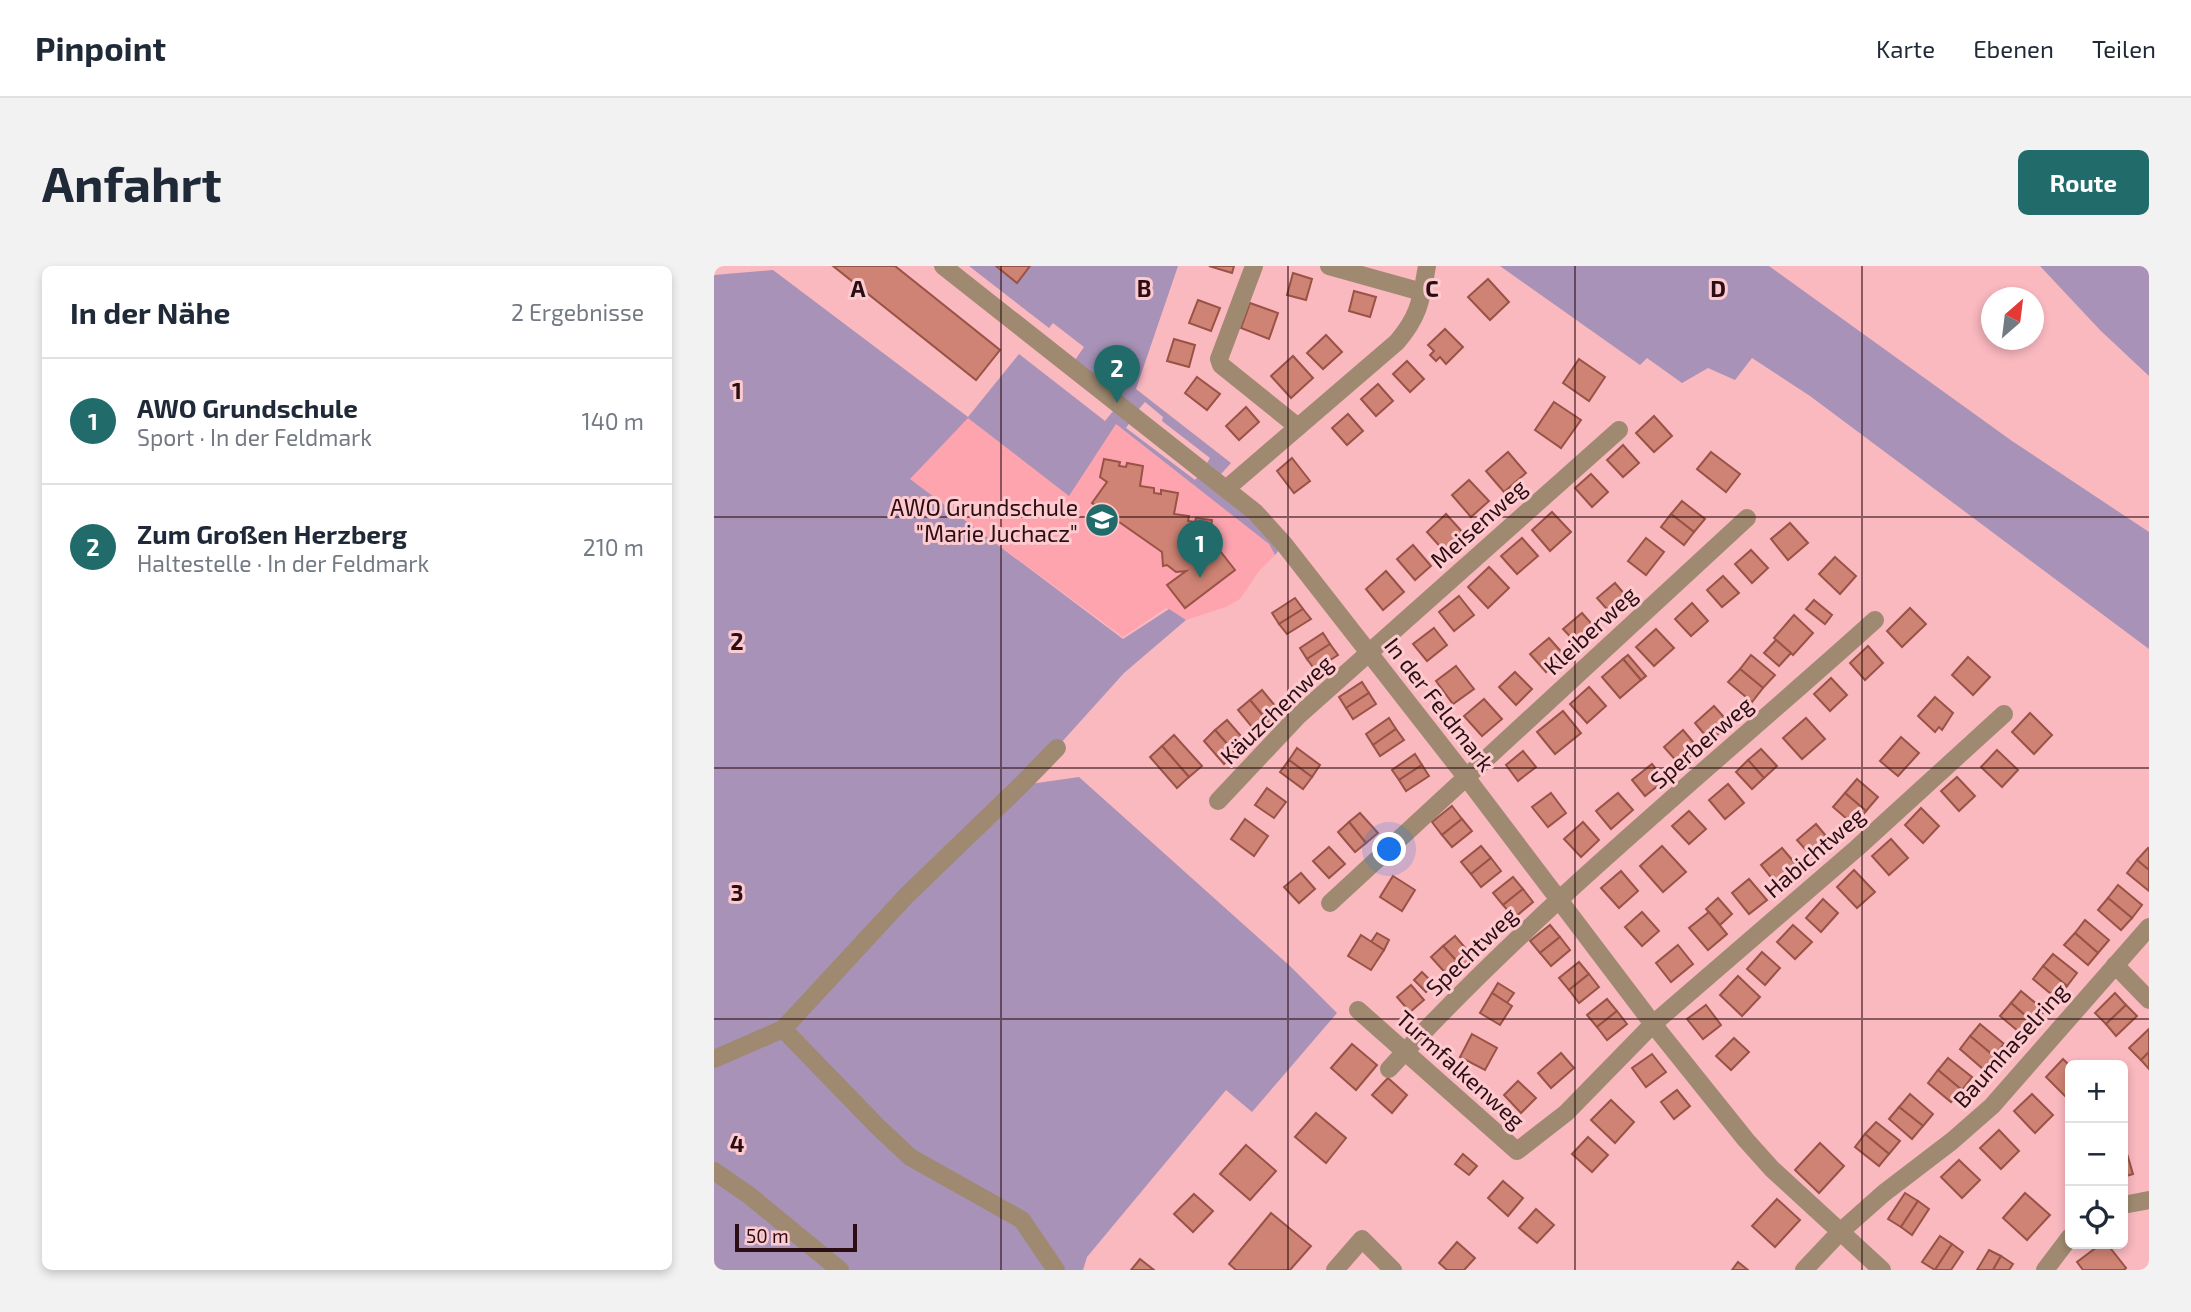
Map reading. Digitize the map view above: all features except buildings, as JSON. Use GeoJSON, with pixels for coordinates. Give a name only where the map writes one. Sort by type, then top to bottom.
{"type":"FeatureCollection","features":[{"type":"Feature","properties":{"kind":"street","name":"In der Feldmark"},"geometry":{"type":"LineString","coordinates":[[943,266],[1255,512],[1284,544],[1370,653],[1654,1024],[1759,1156],[1882,1270]]}},
{"type":"Feature","properties":{"kind":"street"},"geometry":{"type":"LineString","coordinates":[[1254,266],[1219,359],[1221,365],[1298,427]]}},
{"type":"Feature","properties":{"kind":"street"},"geometry":{"type":"LineString","coordinates":[[1328,266],[1422,292]]}},
{"type":"Feature","properties":{"kind":"street"},"geometry":{"type":"LineString","coordinates":[[1226,489],[1397,342],[1418,312],[1427,266]]}},
{"type":"Feature","properties":{"kind":"street","name":"Meisenweg"},"geometry":{"type":"LineString","coordinates":[[1370,653],[1619,430]]}},
{"type":"Feature","properties":{"kind":"street","name":"Kleiberweg"},"geometry":{"type":"LineString","coordinates":[[1329,903],[1746,517]]}},
{"type":"Feature","properties":{"kind":"street","name":"Sperberweg"},"geometry":{"type":"LineString","coordinates":[[1559,900],[1875,620]]}},
{"type":"Feature","properties":{"kind":"street","name":"Käuzchenweg"},"geometry":{"type":"LineString","coordinates":[[1218,801],[1298,716],[1370,653]]}},
{"type":"Feature","properties":{"kind":"street","name":"Habichtweg"},"geometry":{"type":"LineString","coordinates":[[1654,1024],[1857,848],[2004,715]]}},
{"type":"Feature","properties":{"kind":"street"},"geometry":{"type":"LineString","coordinates":[[714,1059],[783,1028],[907,895],[1057,748]]}},
{"type":"Feature","properties":{"kind":"street","name":"Spechtweg"},"geometry":{"type":"LineString","coordinates":[[1390,1069],[1559,900]]}},
{"type":"Feature","properties":{"kind":"street","name":"Baumhaselring"},"geometry":{"type":"LineString","coordinates":[[1804,1270],[1840,1232],[1992,1106],[2149,927]]}},
{"type":"Feature","properties":{"kind":"street"},"geometry":{"type":"LineString","coordinates":[[2115,965],[2149,1000]]}},
{"type":"Feature","properties":{"kind":"street","name":"Turmfalkenweg"},"geometry":{"type":"LineString","coordinates":[[1358,1010],[1517,1151],[1566,1113],[1654,1024]]}},
{"type":"Feature","properties":{"kind":"street"},"geometry":{"type":"LineString","coordinates":[[783,1028],[910,1157],[1022,1220],[1056,1270]]}},
{"type":"Feature","properties":{"kind":"street"},"geometry":{"type":"LineString","coordinates":[[714,1171],[750,1196],[840,1270]]}},
{"type":"Feature","properties":{"kind":"street"},"geometry":{"type":"LineString","coordinates":[[2128,1204],[2149,1200]]}},
{"type":"Feature","properties":{"kind":"street"},"geometry":{"type":"LineString","coordinates":[[1335,1270],[1362,1239],[1393,1270]]}},
{"type":"Feature","properties":{"kind":"street"},"geometry":{"type":"LineString","coordinates":[[2045,1270],[2065,1244]]}},
{"type":"Feature","properties":{"kind":"shaded area"},"geometry":{"type":"Polygon","coordinates":[[[969,266],[1178,266],[1136,389],[1231,463],[1221,474],[1207,463],[1210,458],[1162,421],[1163,417],[1145,402],[1138,410],[1075,360],[1084,347],[1053,323],[1049,328],[969,266]]]}},
{"type":"Feature","properties":{"kind":"shaded area"},"geometry":{"type":"Polygon","coordinates":[[[1500,266],[1769,266],[2012,441],[2149,532],[2149,649],[1810,396],[1752,358],[1735,380],[1708,368],[1682,383],[1647,358],[1640,365],[1500,266]]]}},
{"type":"Feature","properties":{"kind":"shaded area"},"geometry":{"type":"Polygon","coordinates":[[[2040,266],[2149,266],[2149,376],[2100,330],[2040,266]]]}},
{"type":"Feature","properties":{"kind":"shaded area"},"geometry":{"type":"Polygon","coordinates":[[[773,270],[968,417],[1019,354],[1105,421],[1114,410],[1130,422],[1126,428],[1195,480],[1199,475],[1251,516],[1279,550],[1275,555],[1269,544],[1116,424],[1069,496],[968,418],[910,479],[1123,639],[1169,609],[1186,620],[1124,673],[1023,785],[1079,777],[1291,967],[1337,1013],[1252,1112],[1226,1090],[1087,1257],[1083,1270],[714,1270],[714,275],[773,270]]]}},
{"type":"Feature","properties":{"kind":"shaded area","name":"AWO Grundschule \"Marie Juchacz\""},"geometry":{"type":"Polygon","coordinates":[[[968,417],[1115,423],[1269,544],[1275,555],[1259,571],[1240,599],[1226,607],[1186,620],[1166,608],[1123,637],[909,479],[968,417]]]}},
{"type":"Feature","properties":{"kind":"place","name":"Zum Großen Herzberg"},"geometry":{"type":"Point","coordinates":[1117,403]}},
{"type":"Feature","properties":{"kind":"place","name":"AWO Grundschule \"Marie Juchacz\""},"geometry":{"type":"Point","coordinates":[1102,520]}},
{"type":"Feature","properties":{"kind":"place","name":"AWO Grundschule"},"geometry":{"type":"Point","coordinates":[1200,578]}}]}
